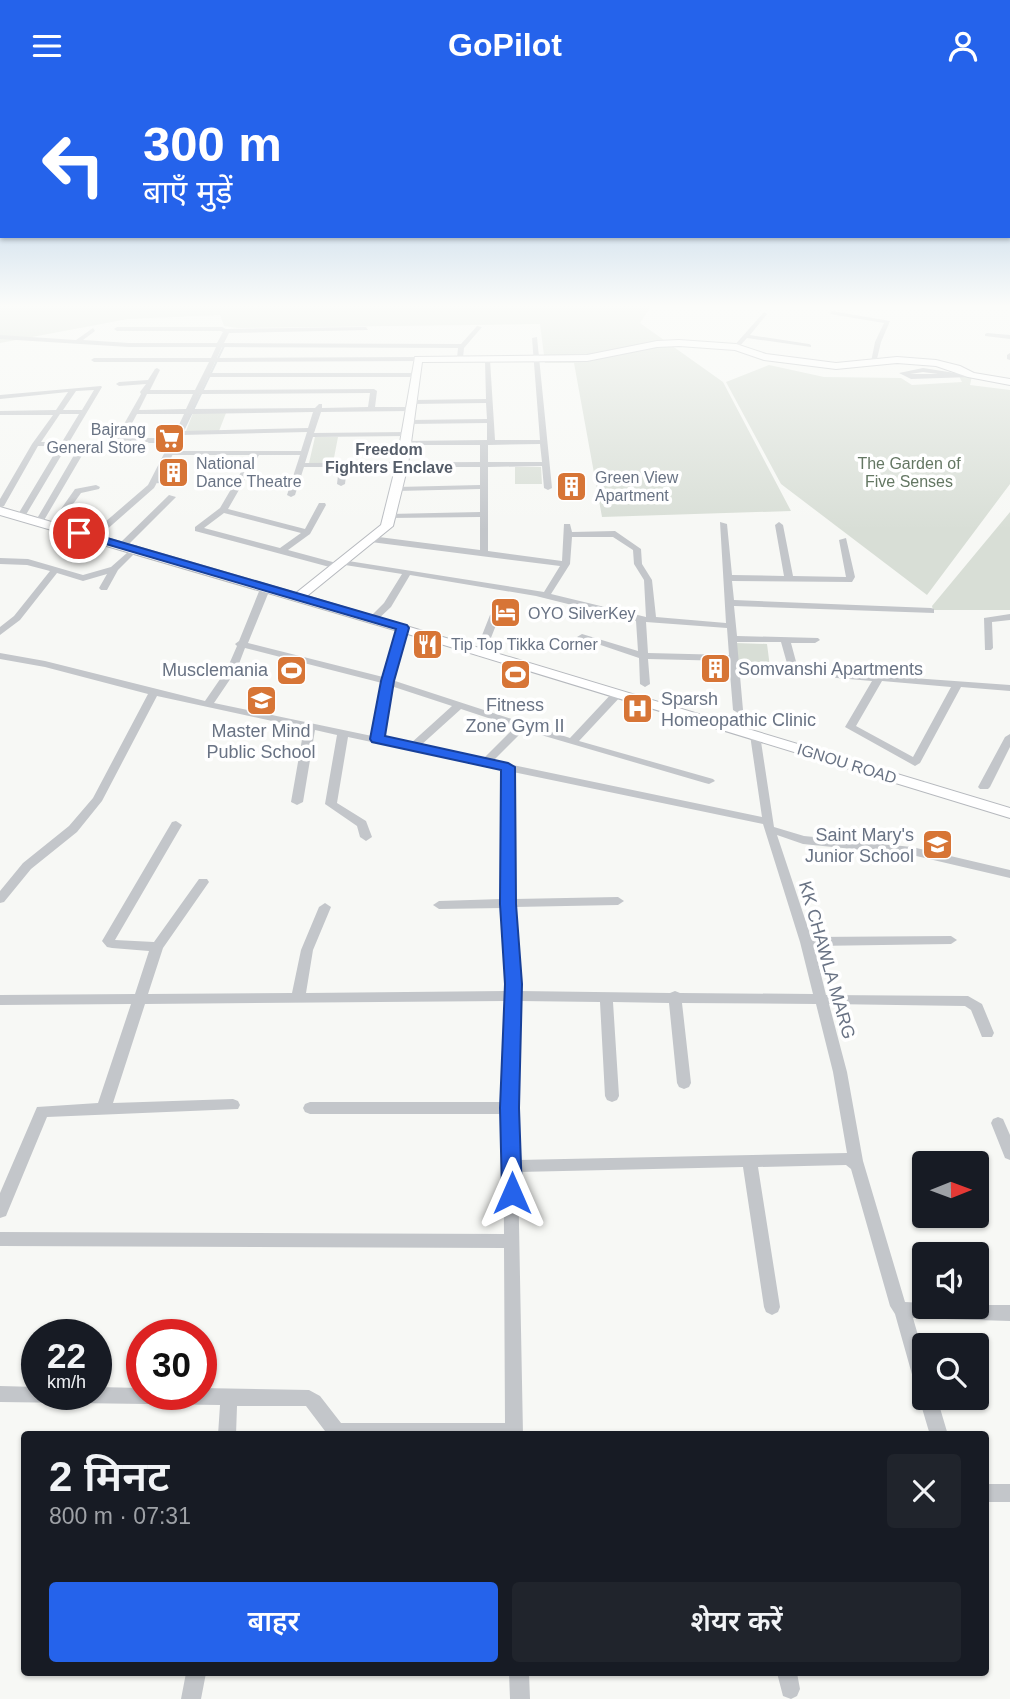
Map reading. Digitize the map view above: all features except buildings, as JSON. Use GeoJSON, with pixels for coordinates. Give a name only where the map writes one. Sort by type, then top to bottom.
{"type":"FeatureCollection","features":[{"type":"Feature","properties":{"kind":"street"},"geometry":{"type":"LineString","coordinates":[[93,537],[151,486],[203,380]]}},
{"type":"Feature","properties":{"kind":"street"},"geometry":{"type":"LineString","coordinates":[[297,598],[387,526],[402,465],[414,380]]}},
{"type":"Feature","properties":{"kind":"street"},"geometry":{"type":"LineString","coordinates":[[484,552],[483,464],[490,421],[489,380]]}},
{"type":"Feature","properties":{"kind":"street"},"geometry":{"type":"LineString","coordinates":[[540,380],[548,488]]}},
{"type":"Feature","properties":{"kind":"street"},"geometry":{"type":"LineString","coordinates":[[149,382],[119,440],[310,433],[487,442],[545,442]]}},
{"type":"Feature","properties":{"kind":"street"},"geometry":{"type":"LineString","coordinates":[[119,384],[149,382]]}},
{"type":"Feature","properties":{"kind":"street"},"geometry":{"type":"LineString","coordinates":[[0,397],[99,387],[21,516]]}},
{"type":"Feature","properties":{"kind":"street"},"geometry":{"type":"LineString","coordinates":[[0,508],[36,444],[74,389]]}},
{"type":"Feature","properties":{"kind":"street"},"geometry":{"type":"LineString","coordinates":[[143,392],[374,391],[371,409]]}},
{"type":"Feature","properties":{"kind":"street"},"geometry":{"type":"LineString","coordinates":[[291,495],[324,392]]}},
{"type":"Feature","properties":{"kind":"street"},"geometry":{"type":"LineString","coordinates":[[133,412],[371,409],[490,401]]}},
{"type":"Feature","properties":{"kind":"street"},"geometry":{"type":"LineString","coordinates":[[0,413],[85,412]]}},
{"type":"Feature","properties":{"kind":"street"},"geometry":{"type":"LineString","coordinates":[[409,422],[490,421]]}},
{"type":"Feature","properties":{"kind":"street"},"geometry":{"type":"LineString","coordinates":[[36,444],[65,444]]}},
{"type":"Feature","properties":{"kind":"street"},"geometry":{"type":"LineString","coordinates":[[39,522],[80,452]]}},
{"type":"Feature","properties":{"kind":"street"},"geometry":{"type":"LineString","coordinates":[[257,452],[223,510],[198,529],[281,552],[341,564],[408,572],[546,595],[646,618],[731,625]]}},
{"type":"Feature","properties":{"kind":"street"},"geometry":{"type":"LineString","coordinates":[[169,453],[303,453]]}},
{"type":"Feature","properties":{"kind":"street"},"geometry":{"type":"LineString","coordinates":[[300,465],[547,464]]}},
{"type":"Feature","properties":{"kind":"street"},"geometry":{"type":"LineString","coordinates":[[341,484],[343,465]]}},
{"type":"Feature","properties":{"kind":"street"},"geometry":{"type":"LineString","coordinates":[[53,526],[78,491],[96,487]]}},
{"type":"Feature","properties":{"kind":"street"},"geometry":{"type":"LineString","coordinates":[[397,489],[484,488]]}},
{"type":"Feature","properties":{"kind":"street"},"geometry":{"type":"LineString","coordinates":[[104,588],[130,547],[172,497]]}},
{"type":"Feature","properties":{"kind":"street"},"geometry":{"type":"LineString","coordinates":[[281,552],[307,532],[322,505]]}},
{"type":"Feature","properties":{"kind":"street","name":"IGNOU ROAD"},"geometry":{"type":"LineString","coordinates":[[0,508],[39,522],[373,619],[1010,813]]}},
{"type":"Feature","properties":{"kind":"street"},"geometry":{"type":"LineString","coordinates":[[223,510],[307,532]]}},
{"type":"Feature","properties":{"kind":"street"},"geometry":{"type":"LineString","coordinates":[[389,516],[484,514]]}},
{"type":"Feature","properties":{"kind":"street"},"geometry":{"type":"LineString","coordinates":[[723,524],[738,709]]}},
{"type":"Feature","properties":{"kind":"street"},"geometry":{"type":"LineString","coordinates":[[779,524],[789,580]]}},
{"type":"Feature","properties":{"kind":"street"},"geometry":{"type":"LineString","coordinates":[[546,595],[566,564],[570,547],[568,530],[615,534],[637,549],[638,564],[648,580],[643,656],[645,684]]}},
{"type":"Feature","properties":{"kind":"street"},"geometry":{"type":"LineString","coordinates":[[370,539],[566,564]]}},
{"type":"Feature","properties":{"kind":"street"},"geometry":{"type":"LineString","coordinates":[[727,578],[849,580],[851,577],[843,540]]}},
{"type":"Feature","properties":{"kind":"street"},"geometry":{"type":"LineString","coordinates":[[0,561],[28,562],[56,569],[66,575],[83,577],[114,569]]}},
{"type":"Feature","properties":{"kind":"street"},"geometry":{"type":"LineString","coordinates":[[0,632],[17,618],[56,569]]}},
{"type":"Feature","properties":{"kind":"street"},"geometry":{"type":"LineString","coordinates":[[373,619],[388,604],[408,572]]}},
{"type":"Feature","properties":{"kind":"street"},"geometry":{"type":"LineString","coordinates":[[209,702],[232,669],[265,589]]}},
{"type":"Feature","properties":{"kind":"street"},"geometry":{"type":"LineString","coordinates":[[729,603],[930,611]]}},
{"type":"Feature","properties":{"kind":"street"},"geometry":{"type":"LineString","coordinates":[[480,653],[495,615]]}},
{"type":"Feature","properties":{"kind":"street"},"geometry":{"type":"LineString","coordinates":[[988,648],[987,620],[1010,617]]}},
{"type":"Feature","properties":{"kind":"street"},"geometry":{"type":"LineString","coordinates":[[377,739],[387,681],[403,628]]}},
{"type":"Feature","properties":{"kind":"street"},"geometry":{"type":"LineString","coordinates":[[582,637],[643,656],[733,658]]}},
{"type":"Feature","properties":{"kind":"street"},"geometry":{"type":"LineString","coordinates":[[733,639],[815,639]]}},
{"type":"Feature","properties":{"kind":"street"},"geometry":{"type":"LineString","coordinates":[[785,639],[794,672],[880,676],[1010,688]]}},
{"type":"Feature","properties":{"kind":"street"},"geometry":{"type":"LineString","coordinates":[[240,645],[387,681],[522,726],[709,781]]}},
{"type":"Feature","properties":{"kind":"street"},"geometry":{"type":"LineString","coordinates":[[0,656],[769,826],[803,840],[912,851],[1010,874]]}},
{"type":"Feature","properties":{"kind":"street"},"geometry":{"type":"LineString","coordinates":[[880,676],[849,727],[915,763],[958,683]]}},
{"type":"Feature","properties":{"kind":"street"},"geometry":{"type":"LineString","coordinates":[[0,899],[27,866],[74,829],[97,799],[154,692]]}},
{"type":"Feature","properties":{"kind":"street"},"geometry":{"type":"LineString","coordinates":[[572,741],[618,693]]}},
{"type":"Feature","properties":{"kind":"street"},"geometry":{"type":"LineString","coordinates":[[413,747],[460,704]]}},
{"type":"Feature","properties":{"kind":"street"},"geometry":{"type":"LineString","coordinates":[[297,802],[310,726]]}},
{"type":"Feature","properties":{"kind":"street"},"geometry":{"type":"LineString","coordinates":[[485,762],[522,726]]}},
{"type":"Feature","properties":{"kind":"street"},"geometry":{"type":"LineString","coordinates":[[343,733],[331,804],[362,824],[366,837]]}},
{"type":"Feature","properties":{"kind":"street","name":"KK CHAWLA MARG"},"geometry":{"type":"LineString","coordinates":[[755,735],[769,826],[806,942],[840,1072],[856,1162],[898,1306],[902,1310],[912,1344]]}},
{"type":"Feature","properties":{"kind":"street"},"geometry":{"type":"LineString","coordinates":[[984,787],[1010,737]]}},
{"type":"Feature","properties":{"kind":"street"},"geometry":{"type":"LineString","coordinates":[[508,767],[508,904],[512,996],[510,1241],[514,1431]]}},
{"type":"Feature","properties":{"kind":"street"},"geometry":{"type":"LineString","coordinates":[[157,947],[112,944],[108,941],[176,825]]}},
{"type":"Feature","properties":{"kind":"street"},"geometry":{"type":"LineString","coordinates":[[103,1110],[157,947],[202,882]]}},
{"type":"Feature","properties":{"kind":"street"},"geometry":{"type":"LineString","coordinates":[[439,905],[618,901]]}},
{"type":"Feature","properties":{"kind":"street"},"geometry":{"type":"LineString","coordinates":[[298,998],[307,950],[325,907]]}},
{"type":"Feature","properties":{"kind":"street"},"geometry":{"type":"LineString","coordinates":[[806,942],[951,940]]}},
{"type":"Feature","properties":{"kind":"street"},"geometry":{"type":"LineString","coordinates":[[606,996],[612,1096]]}},
{"type":"Feature","properties":{"kind":"street"},"geometry":{"type":"LineString","coordinates":[[676,996],[684,1083]]}},
{"type":"Feature","properties":{"kind":"street"},"geometry":{"type":"LineString","coordinates":[[0,1000],[676,996],[971,1001],[987,1033]]}},
{"type":"Feature","properties":{"kind":"street"},"geometry":{"type":"LineString","coordinates":[[0,1211],[40,1113],[47,1110],[233,1105]]}},
{"type":"Feature","properties":{"kind":"street"},"geometry":{"type":"LineString","coordinates":[[310,1108],[510,1108]]}},
{"type":"Feature","properties":{"kind":"street"},"geometry":{"type":"LineString","coordinates":[[998,1123],[1010,1154]]}},
{"type":"Feature","properties":{"kind":"street"},"geometry":{"type":"LineString","coordinates":[[512,1166],[842,1159],[856,1162]]}},
{"type":"Feature","properties":{"kind":"street"},"geometry":{"type":"LineString","coordinates":[[750,1161],[772,1307]]}},
{"type":"Feature","properties":{"kind":"street"},"geometry":{"type":"LineString","coordinates":[[0,1238],[510,1241]]}},
{"type":"Feature","properties":{"kind":"street"},"geometry":{"type":"LineString","coordinates":[[902,1310],[1010,1313]]}},
{"type":"Feature","properties":{"kind":"street"},"geometry":{"type":"LineString","coordinates":[[0,1394],[21,1395]]}},
{"type":"Feature","properties":{"kind":"street"},"geometry":{"type":"LineString","coordinates":[[112,1396],[309,1398],[320,1405],[331,1428],[338,1431]]}},
{"type":"Feature","properties":{"kind":"street"},"geometry":{"type":"LineString","coordinates":[[227,1431],[229,1397]]}},
{"type":"Feature","properties":{"kind":"street"},"geometry":{"type":"LineString","coordinates":[[932,1410],[938,1431]]}},
{"type":"Feature","properties":{"kind":"street"},"geometry":{"type":"LineString","coordinates":[[989,1493],[1010,1493]]}},
{"type":"Feature","properties":{"kind":"street"},"geometry":{"type":"LineString","coordinates":[[191,1699],[195,1676]]}},
{"type":"Feature","properties":{"kind":"street"},"geometry":{"type":"LineString","coordinates":[[519,1676],[520,1699]]}},
{"type":"Feature","properties":{"kind":"green space"},"geometry":{"type":"Polygon","coordinates":[[[577,380],[720,380],[791,511],[602,517],[577,380]]]}},
{"type":"Feature","properties":{"kind":"green space","name":"The Garden of Five Senses"},"geometry":{"type":"Polygon","coordinates":[[[904,380],[912,385],[971,380],[970,385],[1010,390],[1010,484],[927,595],[781,484],[726,382],[904,380]]]}},
{"type":"Feature","properties":{"kind":"green space"},"geometry":{"type":"Polygon","coordinates":[[[193,413],[226,413],[219,431],[186,431],[193,413]]]}},
{"type":"Feature","properties":{"kind":"green space"},"geometry":{"type":"Polygon","coordinates":[[[315,437],[338,437],[333,463],[309,463],[315,437]]]}},
{"type":"Feature","properties":{"kind":"green space"},"geometry":{"type":"Polygon","coordinates":[[[515,467],[541,467],[542,484],[515,484],[515,467]]]}},
{"type":"Feature","properties":{"kind":"green space"},"geometry":{"type":"Polygon","coordinates":[[[1010,512],[1010,610],[933,610],[932,606],[1010,512]]]}},
{"type":"Feature","properties":{"kind":"green space"},"geometry":{"type":"Polygon","coordinates":[[[735,643],[767,644],[770,667],[738,666],[735,643]]]}},
{"type":"Feature","properties":{"kind":"waterway"},"geometry":{"type":"LineString","coordinates":[[166,466],[208,380]]}},
{"type":"Feature","properties":{"kind":"waterway"},"geometry":{"type":"LineString","coordinates":[[149,442],[171,442]]}},
{"type":"Feature","properties":{"kind":"waterway"},"geometry":{"type":"LineString","coordinates":[[158,482],[166,465]]}},
{"type":"Feature","properties":{"kind":"place","name":"Bajrang General Store"},"geometry":{"type":"Point","coordinates":[169,438]}},
{"type":"Feature","properties":{"kind":"place","name":"National Dance Theatre"},"geometry":{"type":"Point","coordinates":[173,472]}},
{"type":"Feature","properties":{"kind":"place","name":"Green View Apartment"},"geometry":{"type":"Point","coordinates":[572,486]}},
{"type":"Feature","properties":{"kind":"place","name":"OYO SilverKey"},"geometry":{"type":"Point","coordinates":[505,613]}},
{"type":"Feature","properties":{"kind":"place","name":"Tip Top Tikka Corner"},"geometry":{"type":"Point","coordinates":[428,644]}},
{"type":"Feature","properties":{"kind":"place","name":"Somvanshi Apartments"},"geometry":{"type":"Point","coordinates":[715,669]}},
{"type":"Feature","properties":{"kind":"place","name":"Musclemania"},"geometry":{"type":"Point","coordinates":[291,670]}},
{"type":"Feature","properties":{"kind":"place","name":"Fitness Zone Gym II"},"geometry":{"type":"Point","coordinates":[515,674]}},
{"type":"Feature","properties":{"kind":"place","name":"Master Mind Public School"},"geometry":{"type":"Point","coordinates":[261,700]}},
{"type":"Feature","properties":{"kind":"place","name":"Sparsh Homeopathic Clinic"},"geometry":{"type":"Point","coordinates":[638,709]}},
{"type":"Feature","properties":{"kind":"place","name":"Saint Mary's Junior School"},"geometry":{"type":"Point","coordinates":[937,845]}},
{"type":"Feature","properties":{"kind":"district","name":"Freedom Fighters Enclave"},"geometry":{"type":"Point","coordinates":[389,458]}},
{"type":"Feature","properties":{"kind":"route"},"geometry":{"type":"LineString","coordinates":[[79,533],[403,628],[387,681],[377,739],[508,767],[508,904],[513,984],[510,1108],[512,1193]]}}]}
